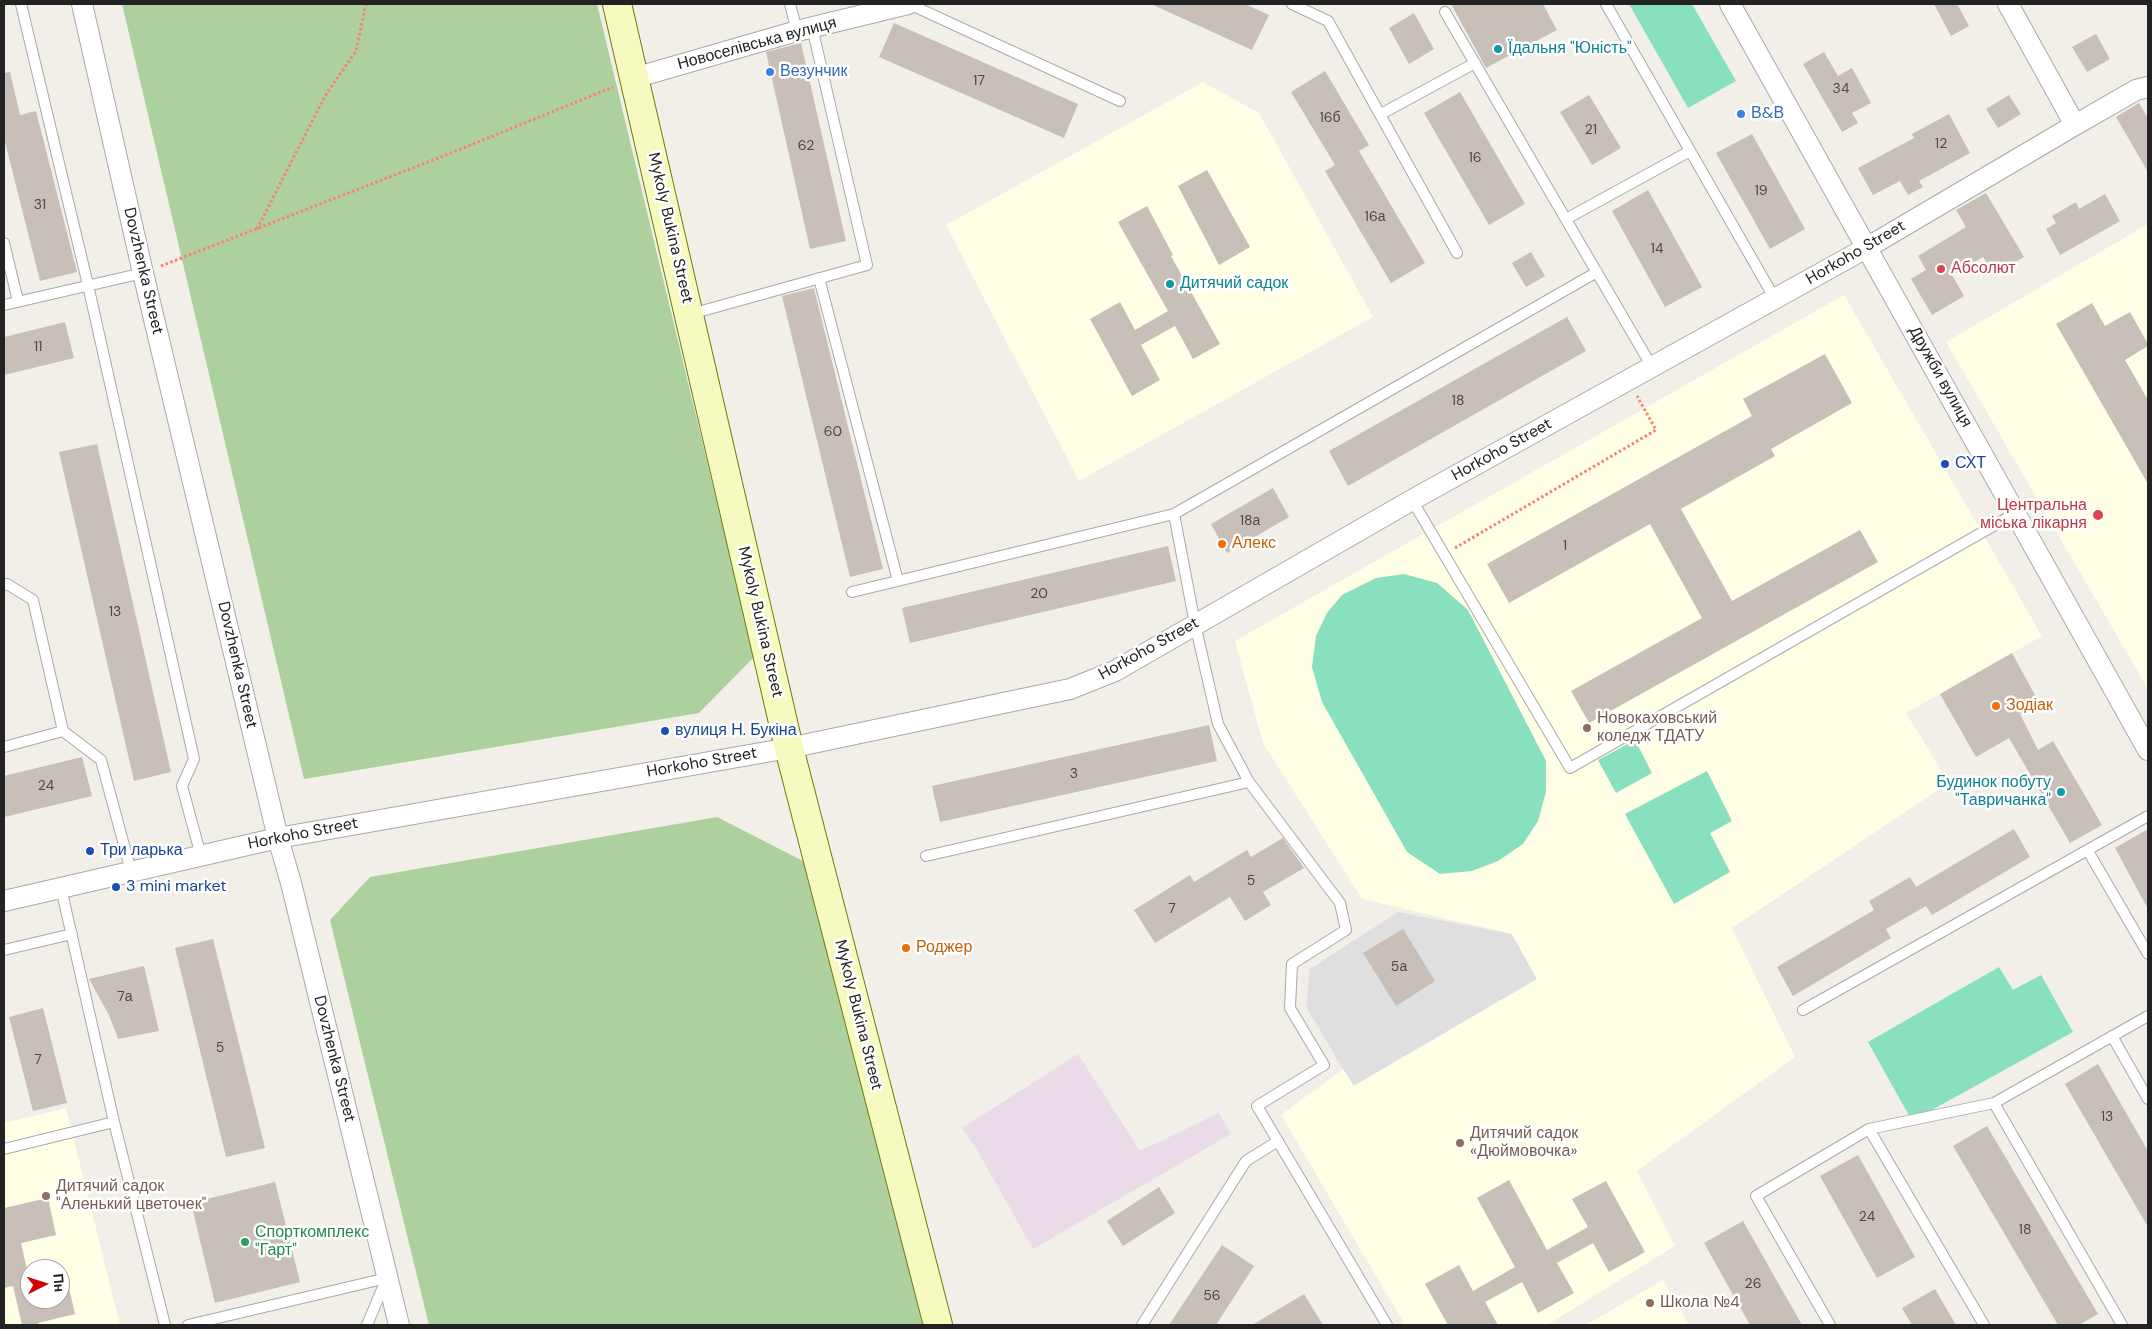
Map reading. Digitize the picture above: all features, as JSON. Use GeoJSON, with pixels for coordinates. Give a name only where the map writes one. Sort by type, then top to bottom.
{"type":"FeatureCollection","features":[{"type":"Feature","properties":{"kind":"street","name":"Dovzhenka Street"},"geometry":{"type":"LineString","coordinates":[[82,4],[143,273],[278,838],[291,882],[399,1325]]}},
{"type":"Feature","properties":{"kind":"street","name":"Mykoly Bukina Street"},"geometry":{"type":"LineString","coordinates":[[617,4],[789,748],[938,1325]]}},
{"type":"Feature","properties":{"kind":"street","name":"Новоселівська вулиця"},"geometry":{"type":"LineString","coordinates":[[634,78],[804,29],[909,4]]}},
{"type":"Feature","properties":{"kind":"street","name":"Дружби вулиця"},"geometry":{"type":"LineString","coordinates":[[1730,4],[2147,744]]}},
{"type":"Feature","properties":{"kind":"street"},"geometry":{"type":"LineString","coordinates":[[2008,4],[2075,125]]}},
{"type":"Feature","properties":{"kind":"street","name":"Horkoho Street"},"geometry":{"type":"LineString","coordinates":[[4,901],[278,838],[789,748],[1070,689],[1115,671],[1412,500],[1868,247],[2136,90],[2148,87]]}},
{"type":"Feature","properties":{"kind":"lane"},"geometry":{"type":"LineString","coordinates":[[21,4],[88,285],[194,759],[182,786],[202,856]]}},
{"type":"Feature","properties":{"kind":"lane"},"geometry":{"type":"LineString","coordinates":[[690,314],[866,265],[804,29],[790,4]]}},
{"type":"Feature","properties":{"kind":"lane"},"geometry":{"type":"LineString","coordinates":[[909,4],[1120,101]]}},
{"type":"Feature","properties":{"kind":"lane"},"geometry":{"type":"LineString","coordinates":[[1292,4],[1328,21],[1457,253]]}},
{"type":"Feature","properties":{"kind":"lane"},"geometry":{"type":"LineString","coordinates":[[1606,4],[1775,299]]}},
{"type":"Feature","properties":{"kind":"lane"},"geometry":{"type":"LineString","coordinates":[[1445,12],[1652,368]]}},
{"type":"Feature","properties":{"kind":"lane"},"geometry":{"type":"LineString","coordinates":[[1381,114],[1475,63]]}},
{"type":"Feature","properties":{"kind":"lane"},"geometry":{"type":"LineString","coordinates":[[1566,219],[1690,151]]}},
{"type":"Feature","properties":{"kind":"lane"},"geometry":{"type":"LineString","coordinates":[[4,243],[18,301]]}},
{"type":"Feature","properties":{"kind":"lane"},"geometry":{"type":"LineString","coordinates":[[852,592],[1174,514],[1597,272]]}},
{"type":"Feature","properties":{"kind":"lane"},"geometry":{"type":"LineString","coordinates":[[4,305],[143,273]]}},
{"type":"Feature","properties":{"kind":"lane"},"geometry":{"type":"LineString","coordinates":[[819,278],[898,580]]}},
{"type":"Feature","properties":{"kind":"lane"},"geometry":{"type":"LineString","coordinates":[[1412,500],[1570,768],[2016,513]]}},
{"type":"Feature","properties":{"kind":"lane"},"geometry":{"type":"LineString","coordinates":[[1174,514],[1195,624],[1218,724],[1249,782],[1340,903],[1346,930],[1292,964],[1290,1008],[1324,1065],[1257,1106],[1387,1325]]}},
{"type":"Feature","properties":{"kind":"lane"},"geometry":{"type":"LineString","coordinates":[[4,585],[7,584],[33,600],[63,732],[101,760],[131,871]]}},
{"type":"Feature","properties":{"kind":"lane"},"geometry":{"type":"LineString","coordinates":[[4,747],[63,732]]}},
{"type":"Feature","properties":{"kind":"lane"},"geometry":{"type":"LineString","coordinates":[[926,856],[1249,782]]}},
{"type":"Feature","properties":{"kind":"lane"},"geometry":{"type":"LineString","coordinates":[[1803,1010],[2148,816]]}},
{"type":"Feature","properties":{"kind":"lane"},"geometry":{"type":"LineString","coordinates":[[2088,851],[2148,954]]}},
{"type":"Feature","properties":{"kind":"lane"},"geometry":{"type":"LineString","coordinates":[[61,888],[114,1122],[164,1325]]}},
{"type":"Feature","properties":{"kind":"lane"},"geometry":{"type":"LineString","coordinates":[[4,950],[72,934]]}},
{"type":"Feature","properties":{"kind":"lane"},"geometry":{"type":"LineString","coordinates":[[1830,1325],[1756,1196],[1869,1130],[1994,1103],[2148,1016]]}},
{"type":"Feature","properties":{"kind":"lane"},"geometry":{"type":"LineString","coordinates":[[2112,1036],[2148,1099]]}},
{"type":"Feature","properties":{"kind":"lane"},"geometry":{"type":"LineString","coordinates":[[1994,1103],[2122,1325]]}},
{"type":"Feature","properties":{"kind":"lane"},"geometry":{"type":"LineString","coordinates":[[4,1149],[114,1122]]}},
{"type":"Feature","properties":{"kind":"lane"},"geometry":{"type":"LineString","coordinates":[[1869,1130],[1984,1325]]}},
{"type":"Feature","properties":{"kind":"lane"},"geometry":{"type":"LineString","coordinates":[[1142,1325],[1246,1161],[1278,1141]]}},
{"type":"Feature","properties":{"kind":"lane"},"geometry":{"type":"LineString","coordinates":[[188,1325],[387,1278]]}},
{"type":"Feature","properties":{"kind":"lane"},"geometry":{"type":"LineString","coordinates":[[367,1325],[387,1278]]}},
{"type":"Feature","properties":{"kind":"path"},"geometry":{"type":"LineString","coordinates":[[257,229],[326,96],[356,51],[366,4]]}},
{"type":"Feature","properties":{"kind":"path"},"geometry":{"type":"LineString","coordinates":[[143,273],[634,78]]}},
{"type":"Feature","properties":{"kind":"path"},"geometry":{"type":"LineString","coordinates":[[1443,555],[1656,430],[1628,381]]}},
{"type":"Feature","properties":{"kind":"shaded area"},"geometry":{"type":"Polygon","coordinates":[[[1203,82],[1259,113],[1373,317],[1079,481],[946,225],[1203,82]]]}},
{"type":"Feature","properties":{"kind":"shaded area","name":"Центральна міська лікарня"},"geometry":{"type":"Polygon","coordinates":[[[2148,224],[2148,689],[1946,342],[2148,224]]]}},
{"type":"Feature","properties":{"kind":"shaded area","name":"Новокаховський коледж ТДАТУ"},"geometry":{"type":"Polygon","coordinates":[[[1844,295],[2042,636],[1906,713],[1949,783],[1732,928],[1795,1057],[1637,1171],[1675,1246],[1547,1325],[1405,1325],[1281,1115],[1343,1069],[1354,1086],[1537,979],[1512,934],[1362,899],[1263,743],[1235,641],[1844,295]]]}},
{"type":"Feature","properties":{"kind":"shaded area"},"geometry":{"type":"Polygon","coordinates":[[[1398,912],[1512,934],[1537,979],[1353,1086],[1306,1007],[1310,969],[1398,912]]]}},
{"type":"Feature","properties":{"kind":"shaded area"},"geometry":{"type":"Polygon","coordinates":[[[1078,1054],[1140,1151],[1219,1113],[1231,1134],[1033,1249],[977,1150],[962,1128],[1078,1054]]]}},
{"type":"Feature","properties":{"kind":"shaded area","name":"Дитячий садок \"Аленький цветочек\""},"geometry":{"type":"Polygon","coordinates":[[[66,1108],[120,1325],[4,1325],[4,1123],[66,1108]]]}},
{"type":"Feature","properties":{"kind":"shaded area","name":"Школа №4"},"geometry":{"type":"Polygon","coordinates":[[[1663,1280],[1689,1325],[1586,1325],[1663,1280]]]}},
{"type":"Feature","properties":{"kind":"green space"},"geometry":{"type":"Polygon","coordinates":[[[122,4],[597,4],[754,657],[699,713],[304,779],[122,4]]]}},
{"type":"Feature","properties":{"kind":"green space"},"geometry":{"type":"Polygon","coordinates":[[[1629,4],[1692,4],[1736,81],[1688,108],[1629,4]]]}},
{"type":"Feature","properties":{"kind":"green space"},"geometry":{"type":"Polygon","coordinates":[[[1404,574],[1437,583],[1468,610],[1546,761],[1546,792],[1538,821],[1523,844],[1498,861],[1472,871],[1440,874],[1407,852],[1322,702],[1312,667],[1316,636],[1327,613],[1342,595],[1376,578],[1404,574]]]}},
{"type":"Feature","properties":{"kind":"green space"},"geometry":{"type":"Polygon","coordinates":[[[1635,740],[1652,773],[1616,793],[1598,760],[1635,740]]]}},
{"type":"Feature","properties":{"kind":"green space"},"geometry":{"type":"Polygon","coordinates":[[[1707,771],[1732,821],[1710,833],[1730,872],[1674,904],[1625,814],[1707,771]]]}},
{"type":"Feature","properties":{"kind":"green space"},"geometry":{"type":"Polygon","coordinates":[[[717,817],[807,863],[923,1325],[429,1325],[330,920],[370,877],[717,817]]]}},
{"type":"Feature","properties":{"kind":"green space"},"geometry":{"type":"Polygon","coordinates":[[[1999,967],[2013,990],[2041,975],[2073,1032],[1912,1121],[1868,1042],[1999,967]]]}},
{"type":"Feature","properties":{"kind":"building"},"geometry":{"type":"Polygon","coordinates":[[[1151,4],[1245,4],[1269,15],[1252,50],[1151,4]]]}},
{"type":"Feature","properties":{"kind":"building","name":"Їдальня \"Юність\""},"geometry":{"type":"Polygon","coordinates":[[[1451,4],[1543,4],[1557,30],[1486,68],[1451,4]]]}},
{"type":"Feature","properties":{"kind":"building"},"geometry":{"type":"Polygon","coordinates":[[[1934,4],[1957,4],[1969,26],[1951,36],[1934,4]]]}},
{"type":"Feature","properties":{"kind":"building"},"geometry":{"type":"Polygon","coordinates":[[[1414,13],[1434,49],[1409,64],[1389,28],[1414,13]]]}},
{"type":"Feature","properties":{"kind":"building"},"geometry":{"type":"Polygon","coordinates":[[[894,23],[1078,104],[1064,138],[879,57],[894,23]]]}},
{"type":"Feature","properties":{"kind":"building"},"geometry":{"type":"Polygon","coordinates":[[[2096,34],[2110,59],[2087,72],[2072,47],[2096,34]]]}},
{"type":"Feature","properties":{"kind":"building"},"geometry":{"type":"Polygon","coordinates":[[[801,43],[846,241],[810,249],[766,52],[801,43]]]}},
{"type":"Feature","properties":{"kind":"building"},"geometry":{"type":"Polygon","coordinates":[[[1824,52],[1838,76],[1852,68],[1871,103],[1852,113],[1858,123],[1842,132],[1803,64],[1824,52]]]}},
{"type":"Feature","properties":{"kind":"building"},"geometry":{"type":"Polygon","coordinates":[[[1325,71],[1369,145],[1359,151],[1425,263],[1391,283],[1325,171],[1335,165],[1291,92],[1325,71]]]}},
{"type":"Feature","properties":{"kind":"building"},"geometry":{"type":"Polygon","coordinates":[[[10,72],[20,115],[36,111],[77,272],[40,281],[4,138],[4,73],[10,72]]]}},
{"type":"Feature","properties":{"kind":"building"},"geometry":{"type":"Polygon","coordinates":[[[1460,92],[1525,204],[1489,225],[1424,113],[1460,92]]]}},
{"type":"Feature","properties":{"kind":"building"},"geometry":{"type":"Polygon","coordinates":[[[1589,95],[1621,148],[1592,165],[1560,112],[1589,95]]]}},
{"type":"Feature","properties":{"kind":"building"},"geometry":{"type":"Polygon","coordinates":[[[2009,95],[2021,114],[1998,128],[1986,109],[2009,95]]]}},
{"type":"Feature","properties":{"kind":"building"},"geometry":{"type":"Polygon","coordinates":[[[2139,103],[2148,118],[2148,172],[2116,117],[2139,103]]]}},
{"type":"Feature","properties":{"kind":"building"},"geometry":{"type":"Polygon","coordinates":[[[1949,114],[1970,153],[1919,181],[1923,187],[1908,195],[1900,181],[1873,195],[1858,168],[1914,138],[1912,134],[1949,114]]]}},
{"type":"Feature","properties":{"kind":"building"},"geometry":{"type":"Polygon","coordinates":[[[1752,134],[1805,229],[1770,249],[1716,153],[1752,134]]]}},
{"type":"Feature","properties":{"kind":"building"},"geometry":{"type":"Polygon","coordinates":[[[1207,170],[1250,247],[1219,265],[1178,186],[1207,170]]]}},
{"type":"Feature","properties":{"kind":"building"},"geometry":{"type":"Polygon","coordinates":[[[1648,190],[1702,287],[1665,307],[1612,211],[1648,190]]]}},
{"type":"Feature","properties":{"kind":"building"},"geometry":{"type":"Polygon","coordinates":[[[1986,193],[2024,257],[1994,274],[1983,257],[1952,275],[1964,296],[1932,315],[1911,279],[1926,270],[1918,256],[1966,227],[1956,210],[1986,193]]]}},
{"type":"Feature","properties":{"kind":"building"},"geometry":{"type":"Polygon","coordinates":[[[2105,194],[2120,221],[2060,255],[2046,229],[2056,223],[2052,216],[2076,202],[2079,209],[2105,194]]]}},
{"type":"Feature","properties":{"kind":"building","name":"Дитячий садок"},"geometry":{"type":"Polygon","coordinates":[[[1147,206],[1173,255],[1171,256],[1220,344],[1193,359],[1175,326],[1141,345],[1160,380],[1132,396],[1090,319],[1120,302],[1135,330],[1168,311],[1118,222],[1147,206]]]}},
{"type":"Feature","properties":{"kind":"building"},"geometry":{"type":"Polygon","coordinates":[[[1531,252],[1545,276],[1526,287],[1512,263],[1531,252]]]}},
{"type":"Feature","properties":{"kind":"building"},"geometry":{"type":"Polygon","coordinates":[[[814,288],[883,569],[850,577],[782,296],[814,288]]]}},
{"type":"Feature","properties":{"kind":"building"},"geometry":{"type":"Polygon","coordinates":[[[2092,303],[2105,326],[2130,312],[2148,344],[2148,346],[2125,360],[2148,400],[2148,484],[2056,324],[2092,303]]]}},
{"type":"Feature","properties":{"kind":"building"},"geometry":{"type":"Polygon","coordinates":[[[1567,317],[1586,351],[1348,486],[1329,451],[1567,317]]]}},
{"type":"Feature","properties":{"kind":"building"},"geometry":{"type":"Polygon","coordinates":[[[65,322],[74,358],[4,375],[4,337],[65,322]]]}},
{"type":"Feature","properties":{"kind":"building"},"geometry":{"type":"Polygon","coordinates":[[[1825,354],[1852,403],[1771,449],[1775,456],[1681,509],[1732,601],[1860,530],[1878,562],[1589,723],[1571,691],[1702,618],[1650,524],[1509,603],[1487,564],[1752,416],[1743,399],[1825,354]]]}},
{"type":"Feature","properties":{"kind":"building"},"geometry":{"type":"Polygon","coordinates":[[[97,444],[171,772],[134,781],[59,452],[97,444]]]}},
{"type":"Feature","properties":{"kind":"building"},"geometry":{"type":"Polygon","coordinates":[[[1273,488],[1289,517],[1227,553],[1211,524],[1273,488]]]}},
{"type":"Feature","properties":{"kind":"building"},"geometry":{"type":"Polygon","coordinates":[[[1168,546],[1176,581],[910,643],[902,608],[1168,546]]]}},
{"type":"Feature","properties":{"kind":"building"},"geometry":{"type":"Polygon","coordinates":[[[2012,653],[2036,697],[2031,709],[2020,714],[2038,750],[2053,741],[2102,825],[2070,843],[2009,738],[1976,757],[1940,694],[2012,653]]]}},
{"type":"Feature","properties":{"kind":"building"},"geometry":{"type":"Polygon","coordinates":[[[1209,725],[1217,761],[940,822],[932,786],[1209,725]]]}},
{"type":"Feature","properties":{"kind":"building"},"geometry":{"type":"Polygon","coordinates":[[[82,757],[92,796],[4,817],[4,776],[82,757]]]}},
{"type":"Feature","properties":{"kind":"building"},"geometry":{"type":"Polygon","coordinates":[[[2014,829],[2030,857],[1932,915],[1926,906],[1886,929],[1891,938],[1793,996],[1777,967],[1874,910],[1869,901],[1910,877],[1916,887],[2014,829]]]}},
{"type":"Feature","properties":{"kind":"building"},"geometry":{"type":"Polygon","coordinates":[[[2148,829],[2148,909],[2115,848],[2148,829]]]}},
{"type":"Feature","properties":{"kind":"building"},"geometry":{"type":"Polygon","coordinates":[[[1283,838],[1304,868],[1263,892],[1271,905],[1245,921],[1230,897],[1155,943],[1134,910],[1190,875],[1194,882],[1247,850],[1251,857],[1283,838]]]}},
{"type":"Feature","properties":{"kind":"building"},"geometry":{"type":"Polygon","coordinates":[[[1403,929],[1435,981],[1396,1006],[1363,953],[1403,929]]]}},
{"type":"Feature","properties":{"kind":"building"},"geometry":{"type":"Polygon","coordinates":[[[213,939],[265,1148],[226,1157],[175,948],[213,939]]]}},
{"type":"Feature","properties":{"kind":"building"},"geometry":{"type":"Polygon","coordinates":[[[144,966],[159,1031],[118,1039],[109,1015],[89,979],[144,966]]]}},
{"type":"Feature","properties":{"kind":"building"},"geometry":{"type":"Polygon","coordinates":[[[43,1008],[67,1103],[33,1111],[9,1017],[43,1008]]]}},
{"type":"Feature","properties":{"kind":"building"},"geometry":{"type":"Polygon","coordinates":[[[2098,1064],[2148,1151],[2148,1227],[2065,1084],[2098,1064]]]}},
{"type":"Feature","properties":{"kind":"building"},"geometry":{"type":"Polygon","coordinates":[[[1987,1126],[2098,1314],[2079,1325],[2058,1325],[1953,1146],[1987,1126]]]}},
{"type":"Feature","properties":{"kind":"building"},"geometry":{"type":"Polygon","coordinates":[[[1858,1155],[1915,1257],[1877,1278],[1820,1176],[1858,1155]]]}},
{"type":"Feature","properties":{"kind":"building"},"geometry":{"type":"Polygon","coordinates":[[[1509,1180],[1547,1250],[1588,1227],[1572,1199],[1606,1181],[1645,1252],[1609,1272],[1593,1243],[1557,1263],[1574,1293],[1538,1313],[1522,1282],[1485,1302],[1498,1325],[1448,1325],[1425,1284],[1459,1265],[1473,1291],[1515,1267],[1477,1198],[1509,1180]]]}},
{"type":"Feature","properties":{"kind":"building","name":"Спорткомплекс \"Гарт\""},"geometry":{"type":"Polygon","coordinates":[[[275,1182],[300,1282],[215,1303],[191,1203],[275,1182]]]}},
{"type":"Feature","properties":{"kind":"building"},"geometry":{"type":"Polygon","coordinates":[[[1159,1187],[1175,1213],[1123,1246],[1107,1221],[1159,1187]]]}},
{"type":"Feature","properties":{"kind":"building"},"geometry":{"type":"Polygon","coordinates":[[[48,1198],[56,1235],[21,1243],[25,1259],[20,1259],[20,1309],[70,1309],[70,1292],[75,1314],[38,1323],[39,1325],[22,1325],[13,1286],[4,1288],[4,1208],[48,1198]]]}},
{"type":"Feature","properties":{"kind":"building"},"geometry":{"type":"Polygon","coordinates":[[[1743,1221],[1802,1325],[1750,1325],[1704,1243],[1743,1221]]]}},
{"type":"Feature","properties":{"kind":"building"},"geometry":{"type":"Polygon","coordinates":[[[1222,1245],[1254,1266],[1216,1325],[1169,1325],[1222,1245]]]}},
{"type":"Feature","properties":{"kind":"building"},"geometry":{"type":"Polygon","coordinates":[[[1935,1289],[1956,1325],[1912,1325],[1902,1308],[1935,1289]]]}},
{"type":"Feature","properties":{"kind":"building"},"geometry":{"type":"Polygon","coordinates":[[[1304,1294],[1323,1325],[1252,1325],[1304,1294]]]}},
{"type":"Feature","properties":{"kind":"place","name":"Їдальня \"Юність\""},"geometry":{"type":"Point","coordinates":[1498,49]}},
{"type":"Feature","properties":{"kind":"place","name":"Везунчик"},"geometry":{"type":"Point","coordinates":[770,72]}},
{"type":"Feature","properties":{"kind":"place","name":"В&В"},"geometry":{"type":"Point","coordinates":[1741,114]}},
{"type":"Feature","properties":{"kind":"place","name":"Абсолют"},"geometry":{"type":"Point","coordinates":[1941,269]}},
{"type":"Feature","properties":{"kind":"place","name":"Дитячий садок"},"geometry":{"type":"Point","coordinates":[1170,284]}},
{"type":"Feature","properties":{"kind":"place","name":"СХТ"},"geometry":{"type":"Point","coordinates":[1945,464]}},
{"type":"Feature","properties":{"kind":"place","name":"Центральна міська лікарня"},"geometry":{"type":"Point","coordinates":[2098,515]}},
{"type":"Feature","properties":{"kind":"place","name":"Алекс"},"geometry":{"type":"Point","coordinates":[1222,544]}},
{"type":"Feature","properties":{"kind":"place","name":"Зодіак"},"geometry":{"type":"Point","coordinates":[1996,706]}},
{"type":"Feature","properties":{"kind":"place","name":"Новокаховський коледж ТДАТУ"},"geometry":{"type":"Point","coordinates":[1587,728]}},
{"type":"Feature","properties":{"kind":"place","name":"вулиця Н. Букіна"},"geometry":{"type":"Point","coordinates":[665,731]}},
{"type":"Feature","properties":{"kind":"place","name":"Будинок побуту \"Тавричанка\""},"geometry":{"type":"Point","coordinates":[2061,792]}},
{"type":"Feature","properties":{"kind":"place","name":"Три ларька"},"geometry":{"type":"Point","coordinates":[90,851]}},
{"type":"Feature","properties":{"kind":"place","name":"3 mini market"},"geometry":{"type":"Point","coordinates":[116,887]}},
{"type":"Feature","properties":{"kind":"place","name":"Роджер"},"geometry":{"type":"Point","coordinates":[906,948]}},
{"type":"Feature","properties":{"kind":"place","name":"Дитячий садок «Дюймовочка»"},"geometry":{"type":"Point","coordinates":[1460,1143]}},
{"type":"Feature","properties":{"kind":"place","name":"Дитячий садок \"Аленький цветочек\""},"geometry":{"type":"Point","coordinates":[46,1196]}},
{"type":"Feature","properties":{"kind":"place","name":"Спорткомплекс \"Гарт\""},"geometry":{"type":"Point","coordinates":[245,1242]}},
{"type":"Feature","properties":{"kind":"place","name":"Школа №4"},"geometry":{"type":"Point","coordinates":[1650,1303]}}]}
